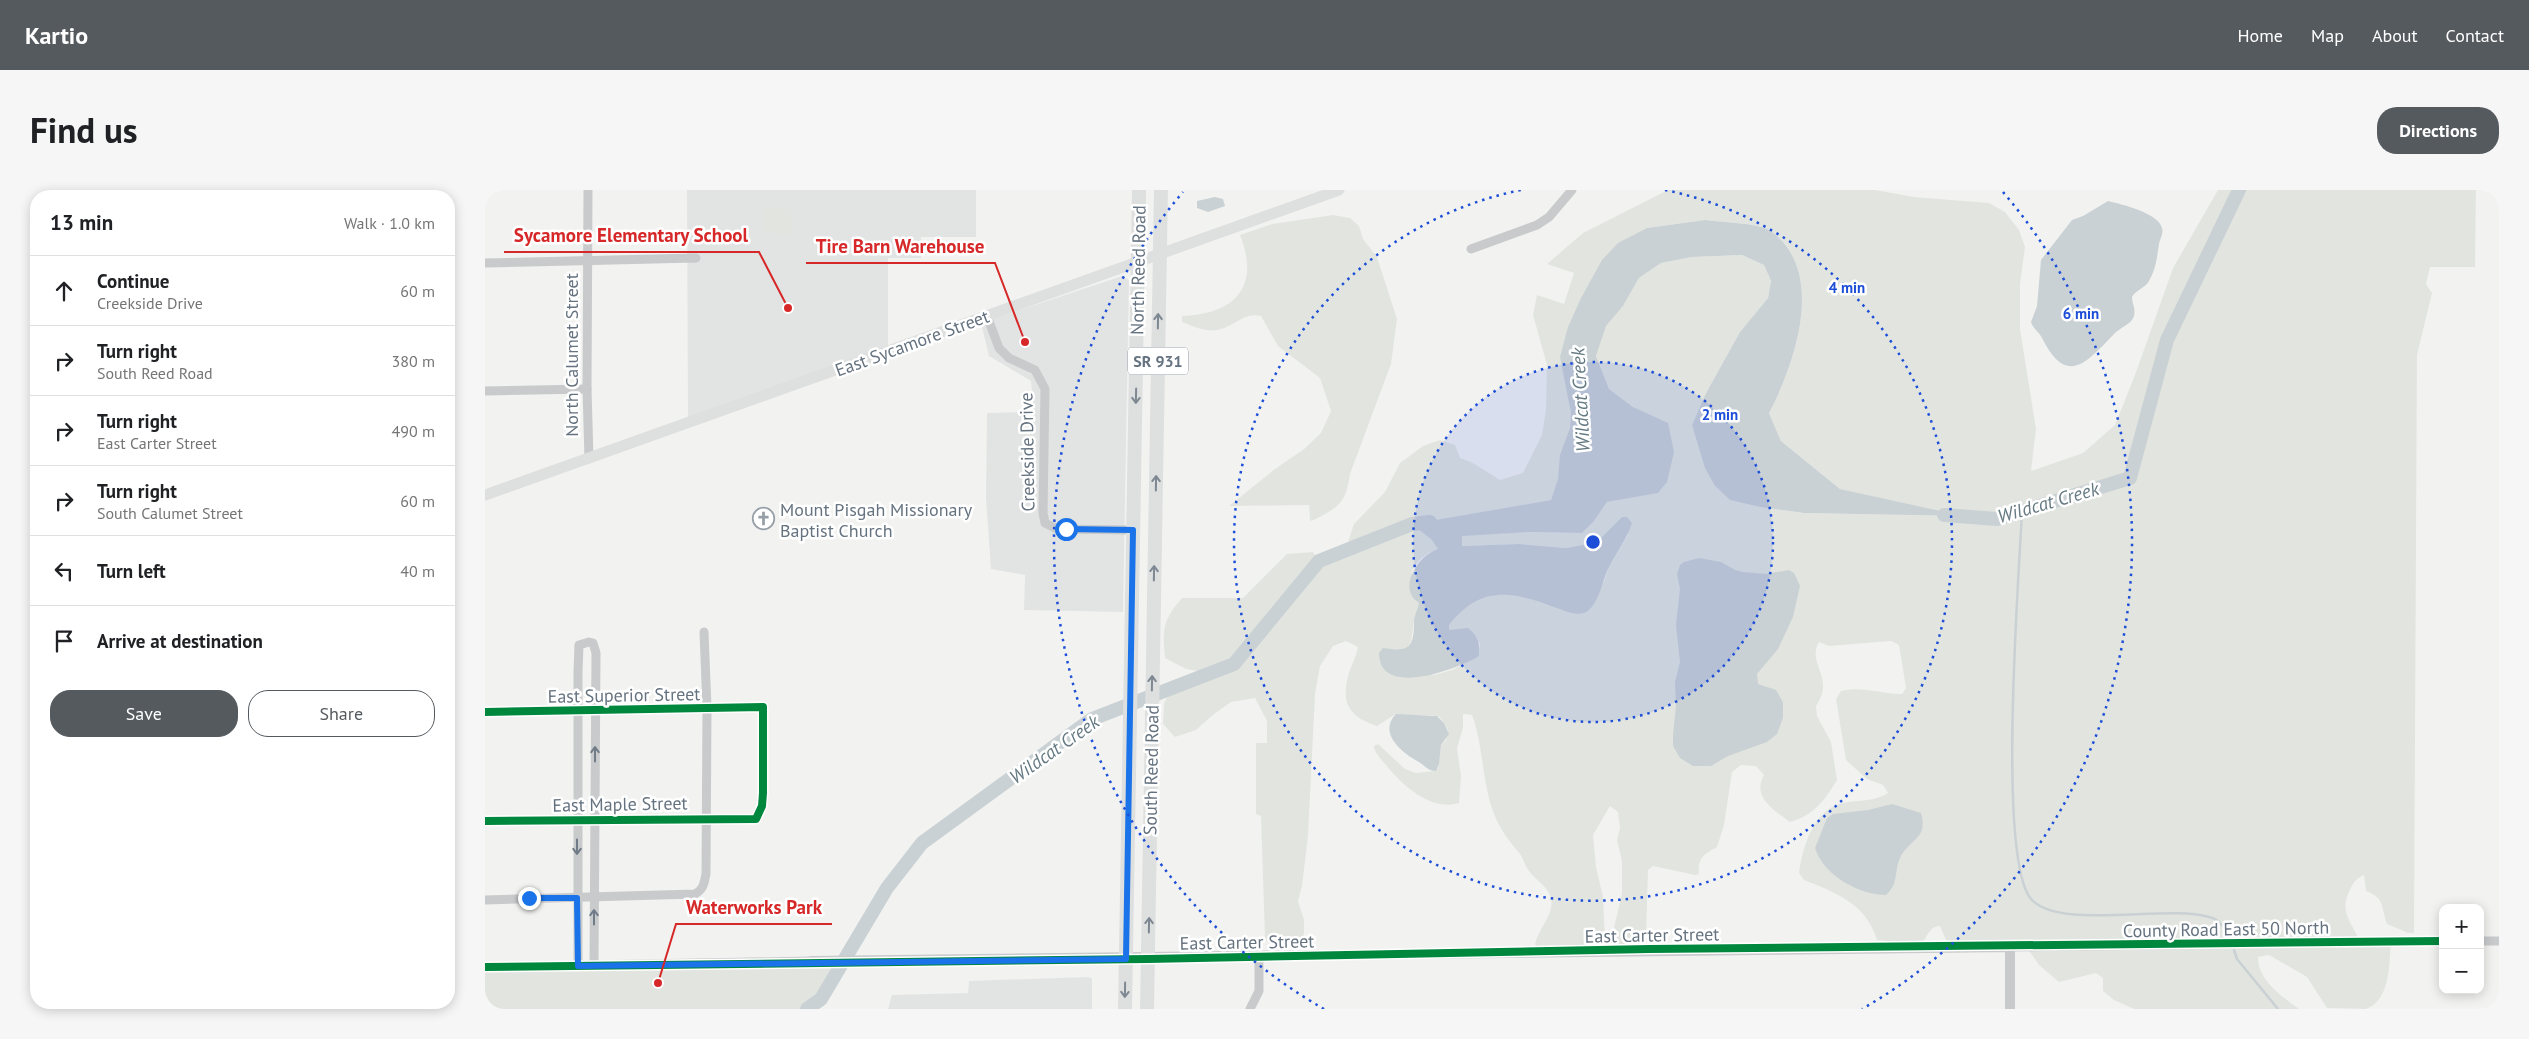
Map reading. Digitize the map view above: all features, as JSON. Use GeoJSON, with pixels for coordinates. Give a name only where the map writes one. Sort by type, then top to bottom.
{"type":"FeatureCollection","features":[{"type":"Feature","properties":{"kind":"main road","name":"North Reed Road"},"geometry":{"type":"LineString","coordinates":[[1133,530],[1139,190]]}},
{"type":"Feature","properties":{"kind":"main road","name":"North Reed Road"},"geometry":{"type":"LineString","coordinates":[[1155,532],[1161,190]]}},
{"type":"Feature","properties":{"kind":"main road","name":"East Sycamore Street"},"geometry":{"type":"LineString","coordinates":[[485,495],[1339,190]]}},
{"type":"Feature","properties":{"kind":"main road","name":"South Reed Road"},"geometry":{"type":"LineString","coordinates":[[1125,1009],[1133,631],[1133,530]]}},
{"type":"Feature","properties":{"kind":"main road","name":"South Reed Road"},"geometry":{"type":"LineString","coordinates":[[1147,1009],[1155,532]]}},
{"type":"Feature","properties":{"kind":"street","name":"North Calumet Street"},"geometry":{"type":"LineString","coordinates":[[588,190],[587,389],[589,459]]}},
{"type":"Feature","properties":{"kind":"street"},"geometry":{"type":"LineString","coordinates":[[1471,249],[1537,225],[1549,218],[1572,190]]}},
{"type":"Feature","properties":{"kind":"street"},"geometry":{"type":"LineString","coordinates":[[485,263],[695,258]]}},
{"type":"Feature","properties":{"kind":"street","name":"Creekside Drive"},"geometry":{"type":"LineString","coordinates":[[987,316],[999,348],[1009,358],[1035,370],[1045,389],[1043,513],[1045,523],[1057,529],[1133,530]]}},
{"type":"Feature","properties":{"kind":"street"},"geometry":{"type":"LineString","coordinates":[[485,391],[587,389]]}},
{"type":"Feature","properties":{"kind":"street"},"geometry":{"type":"LineString","coordinates":[[485,900],[695,894],[704,886],[707,708],[705,632]]}},
{"type":"Feature","properties":{"kind":"street"},"geometry":{"type":"LineString","coordinates":[[578,966],[579,645],[589,642],[593,644],[596,653],[594,966]]}},
{"type":"Feature","properties":{"kind":"street","name":"East Superior Street"},"geometry":{"type":"LineString","coordinates":[[485,712],[763,707],[763,793],[762,806],[756,819]]}},
{"type":"Feature","properties":{"kind":"street","name":"East Maple Street"},"geometry":{"type":"LineString","coordinates":[[485,821],[756,819]]}},
{"type":"Feature","properties":{"kind":"street"},"geometry":{"type":"LineString","coordinates":[[2484,941],[2499,940]]}},
{"type":"Feature","properties":{"kind":"street","name":"County Road East 50 North"},"geometry":{"type":"LineString","coordinates":[[2010,947],[2439,941]]}},
{"type":"Feature","properties":{"kind":"street"},"geometry":{"type":"LineString","coordinates":[[2010,947],[2010,1009]]}},
{"type":"Feature","properties":{"kind":"street","name":"East Carter Street"},"geometry":{"type":"LineString","coordinates":[[485,967],[811,961],[1148,959],[1649,949],[2010,947]]}},
{"type":"Feature","properties":{"kind":"street"},"geometry":{"type":"LineString","coordinates":[[1250,1009],[1259,991],[1259,956]]}},
{"type":"Feature","properties":{"kind":"shaded area"},"geometry":{"type":"Polygon","coordinates":[[[687,190],[976,190],[976,237],[921,237],[921,258],[888,258],[888,352],[688,424],[687,190]]]}},
{"type":"Feature","properties":{"kind":"shaded area"},"geometry":{"type":"Polygon","coordinates":[[[1668,190],[1875,190],[1914,197],[1989,203],[2005,212],[2019,230],[2025,247],[2020,284],[2020,329],[2036,429],[2031,471],[2083,453],[2115,425],[2173,268],[2218,190],[2476,190],[2475,267],[2430,267],[2426,284],[2432,293],[2417,355],[2414,933],[2408,933],[2387,924],[2379,900],[2366,891],[2364,875],[2353,884],[2345,905],[2347,916],[2359,939],[1957,942],[1946,940],[1940,926],[1937,926],[1932,929],[1923,942],[1906,943],[1877,940],[1866,917],[1849,901],[1804,880],[1799,873],[1810,832],[1822,815],[1830,808],[1839,804],[1870,800],[1888,793],[1883,785],[1867,779],[1846,760],[1836,699],[1841,691],[1849,690],[1902,694],[1906,688],[1899,645],[1891,641],[1829,646],[1819,642],[1816,657],[1823,687],[1816,706],[1817,716],[1831,742],[1837,780],[1818,806],[1805,816],[1790,822],[1772,808],[1763,797],[1760,790],[1764,775],[1756,766],[1741,765],[1732,772],[1724,825],[1717,847],[1700,860],[1699,874],[1695,875],[1653,866],[1648,870],[1646,937],[1641,943],[1625,945],[1611,941],[1622,893],[1622,861],[1617,840],[1620,828],[1618,812],[1610,806],[1593,835],[1596,867],[1603,897],[1605,941],[1603,945],[1536,946],[1537,938],[1551,910],[1551,898],[1544,886],[1528,869],[1498,823],[1489,796],[1472,715],[1463,714],[1463,728],[1457,748],[1461,776],[1459,803],[1438,804],[1418,795],[1400,781],[1376,754],[1374,746],[1378,744],[1405,769],[1416,773],[1434,771],[1438,768],[1441,745],[1446,740],[1448,730],[1440,717],[1432,715],[1394,715],[1377,726],[1353,713],[1347,701],[1346,684],[1358,647],[1346,641],[1333,646],[1320,666],[1315,694],[1308,836],[1302,886],[1298,901],[1304,920],[1303,940],[1299,945],[1285,947],[1268,943],[1265,939],[1261,816],[1256,814],[1256,743],[1267,743],[1267,721],[1255,698],[1231,702],[1196,730],[1175,737],[1163,724],[1164,703],[1172,688],[1210,673],[1186,669],[1165,658],[1164,632],[1167,619],[1182,598],[1243,598],[1287,554],[1313,552],[1319,561],[1345,551],[1354,524],[1385,492],[1400,463],[1423,446],[1440,440],[1455,445],[1460,458],[1473,463],[1500,480],[1523,473],[1542,435],[1546,410],[1547,365],[1533,315],[1537,295],[1564,304],[1574,273],[1547,264],[1583,233],[1668,190]],[[1705,220],[1647,228],[1567,386],[1571,413],[1570,428],[1561,455],[1559,479],[1551,500],[1413,524],[1432,540],[1439,549],[1419,560],[1411,575],[1419,605],[1409,645],[1406,649],[1393,649],[1379,662],[1434,675],[1452,670],[1479,656],[1480,643],[1449,630],[1449,624],[1463,610],[1479,600],[1489,596],[1508,593],[1552,606],[1604,582],[1609,567],[1628,535],[1622,517],[1598,541],[1566,548],[1519,544],[1461,546],[1462,535],[1529,532],[1582,533],[1594,521],[1607,502],[1657,493],[1668,424],[1633,407],[1609,389],[1596,356],[1605,326],[1623,306],[1639,278],[1661,263],[1692,257],[1742,255],[1764,265],[1771,281],[1768,298],[1740,332],[1706,393],[1692,425],[1715,486],[1730,500],[1760,507],[1804,513],[1959,516],[1840,489],[1781,441],[1769,413],[1779,393],[1796,344],[1801,317],[1802,292],[1798,268],[1787,247],[1769,230],[1748,224],[1705,220]]]}},
{"type":"Feature","properties":{"kind":"shaded area"},"geometry":{"type":"Polygon","coordinates":[[[762,209],[791,209],[791,234],[762,232],[762,209]]]}},
{"type":"Feature","properties":{"kind":"shaded area"},"geometry":{"type":"Polygon","coordinates":[[[1333,215],[1350,218],[1359,226],[1363,239],[1377,257],[1397,319],[1391,364],[1350,474],[1346,492],[1340,503],[1323,515],[1310,521],[1309,505],[1229,506],[1275,469],[1304,449],[1321,433],[1331,411],[1320,378],[1278,346],[1261,316],[1249,316],[1223,329],[1208,330],[1182,322],[1182,316],[1216,310],[1229,303],[1238,295],[1245,283],[1247,270],[1246,254],[1240,235],[1272,224],[1333,215]]]}},
{"type":"Feature","properties":{"kind":"shaded area"},"geometry":{"type":"Polygon","coordinates":[[[1122,276],[1129,280],[1123,612],[1024,610],[1025,575],[991,569],[986,498],[987,413],[1034,412],[1031,381],[989,356],[981,323],[1122,276]]]}},
{"type":"Feature","properties":{"kind":"shaded area"},"geometry":{"type":"Polygon","coordinates":[[[2391,942],[2389,970],[2384,989],[2380,998],[2366,1009],[2327,1008],[2307,977],[2269,955],[2258,957],[2259,966],[2266,981],[2299,1009],[2134,1009],[2114,1000],[2103,991],[2103,978],[2096,973],[2059,982],[2039,965],[2026,946],[2391,942]]]}},
{"type":"Feature","properties":{"kind":"shaded area"},"geometry":{"type":"Polygon","coordinates":[[[844,961],[821,999],[807,1009],[485,1009],[485,967],[844,961]]]}},
{"type":"Feature","properties":{"kind":"shaded area"},"geometry":{"type":"Polygon","coordinates":[[[1092,978],[1092,1009],[888,1009],[892,995],[968,993],[969,981],[1092,978]]]}},
{"type":"Feature","properties":{"kind":"water"},"geometry":{"type":"Polygon","coordinates":[[[1215,197],[1223,199],[1225,206],[1208,212],[1197,208],[1197,201],[1215,197]]]}},
{"type":"Feature","properties":{"kind":"water"},"geometry":{"type":"Polygon","coordinates":[[[2108,201],[2139,210],[2159,223],[2163,232],[2156,263],[2149,281],[2132,297],[2133,319],[2115,333],[2086,361],[2069,366],[2060,362],[2051,353],[2031,322],[2037,306],[2041,260],[2072,220],[2083,216],[2108,201]]]}},
{"type":"Feature","properties":{"kind":"water"},"geometry":{"type":"Polygon","coordinates":[[[1705,220],[1748,224],[1769,230],[1787,247],[1798,268],[1802,292],[1801,318],[1796,344],[1779,393],[1769,413],[1781,441],[1840,489],[1963,516],[1804,513],[1760,507],[1730,500],[1715,486],[1705,468],[1692,425],[1706,393],[1740,332],[1768,298],[1771,281],[1764,265],[1742,255],[1692,257],[1661,263],[1639,278],[1623,306],[1606,326],[1596,356],[1609,389],[1633,407],[1668,423],[1674,452],[1667,482],[1658,493],[1607,502],[1594,521],[1582,533],[1529,532],[1462,536],[1462,546],[1519,544],[1566,548],[1598,541],[1622,517],[1627,517],[1632,523],[1609,567],[1597,599],[1589,610],[1576,614],[1524,597],[1497,595],[1485,598],[1473,603],[1461,612],[1449,625],[1449,630],[1468,628],[1474,634],[1478,640],[1479,656],[1455,667],[1421,677],[1405,678],[1392,675],[1382,667],[1379,653],[1383,648],[1404,649],[1411,643],[1419,603],[1412,597],[1410,581],[1413,573],[1424,558],[1438,549],[1432,540],[1412,524],[1551,500],[1558,479],[1560,455],[1570,428],[1571,413],[1560,357],[1568,327],[1581,298],[1602,260],[1618,243],[1647,228],[1705,220]]]}},
{"type":"Feature","properties":{"kind":"water"},"geometry":{"type":"Polygon","coordinates":[[[1699,558],[1721,562],[1743,572],[1766,574],[1789,570],[1794,573],[1800,586],[1793,617],[1778,649],[1757,674],[1758,684],[1776,690],[1783,702],[1783,718],[1777,734],[1767,742],[1728,756],[1711,766],[1693,766],[1680,758],[1673,746],[1676,706],[1675,682],[1680,662],[1676,625],[1680,589],[1677,574],[1680,565],[1684,562],[1699,558]]]}},
{"type":"Feature","properties":{"kind":"water"},"geometry":{"type":"Polygon","coordinates":[[[1396,714],[1437,716],[1444,723],[1449,734],[1441,745],[1439,764],[1436,771],[1429,769],[1406,754],[1394,742],[1389,728],[1396,714]]]}},
{"type":"Feature","properties":{"kind":"water"},"geometry":{"type":"Polygon","coordinates":[[[1892,804],[1921,813],[1923,822],[1920,834],[1900,858],[1895,882],[1890,891],[1886,895],[1876,894],[1843,882],[1826,867],[1819,858],[1815,848],[1827,818],[1833,814],[1868,810],[1892,804]]]}},
{"type":"Feature","properties":{"kind":"waterway","name":"Wildcat Creek"},"geometry":{"type":"LineString","coordinates":[[1944,515],[1997,519],[2130,478],[2167,340],[2239,190]]}},
{"type":"Feature","properties":{"kind":"waterway"},"geometry":{"type":"LineString","coordinates":[[2022,511],[2015,652],[2012,776],[2015,830],[2021,873],[2031,899],[2045,908],[2065,913],[2089,915],[2167,913],[2209,917],[2222,925],[2229,938]]}},
{"type":"Feature","properties":{"kind":"waterway","name":"Wildcat Creek"},"geometry":{"type":"LineString","coordinates":[[807,1009],[821,999],[887,888],[922,843],[1092,719],[1234,664],[1319,561],[1412,524],[1430,522]]}},
{"type":"Feature","properties":{"kind":"waterway"},"geometry":{"type":"LineString","coordinates":[[2234,950],[2237,959],[2278,1009]]}},
{"type":"Feature","properties":{"kind":"cycle path"},"geometry":{"type":"LineString","coordinates":[[485,712],[763,707],[763,793],[762,806],[756,819],[485,821]]}},
{"type":"Feature","properties":{"kind":"cycle path"},"geometry":{"type":"LineString","coordinates":[[485,967],[1148,959],[1649,949],[2439,941]]}},
{"type":"Feature","properties":{"kind":"place","name":"Sycamore Elementary School"},"geometry":{"type":"Point","coordinates":[788,308]}},
{"type":"Feature","properties":{"kind":"place","name":"Tire Barn Warehouse"},"geometry":{"type":"Point","coordinates":[1025,342]}},
{"type":"Feature","properties":{"kind":"place","name":"Mount Pisgah Missionary Baptist Church"},"geometry":{"type":"Point","coordinates":[764,519]}},
{"type":"Feature","properties":{"kind":"place","name":"Waterworks Park"},"geometry":{"type":"Point","coordinates":[658,983]}},
{"type":"Feature","properties":{"kind":"route"},"geometry":{"type":"LineString","coordinates":[[529,898],[577,898],[578,966],[811,961],[1126,959],[1133,631],[1133,530],[1066,529]]}}]}
